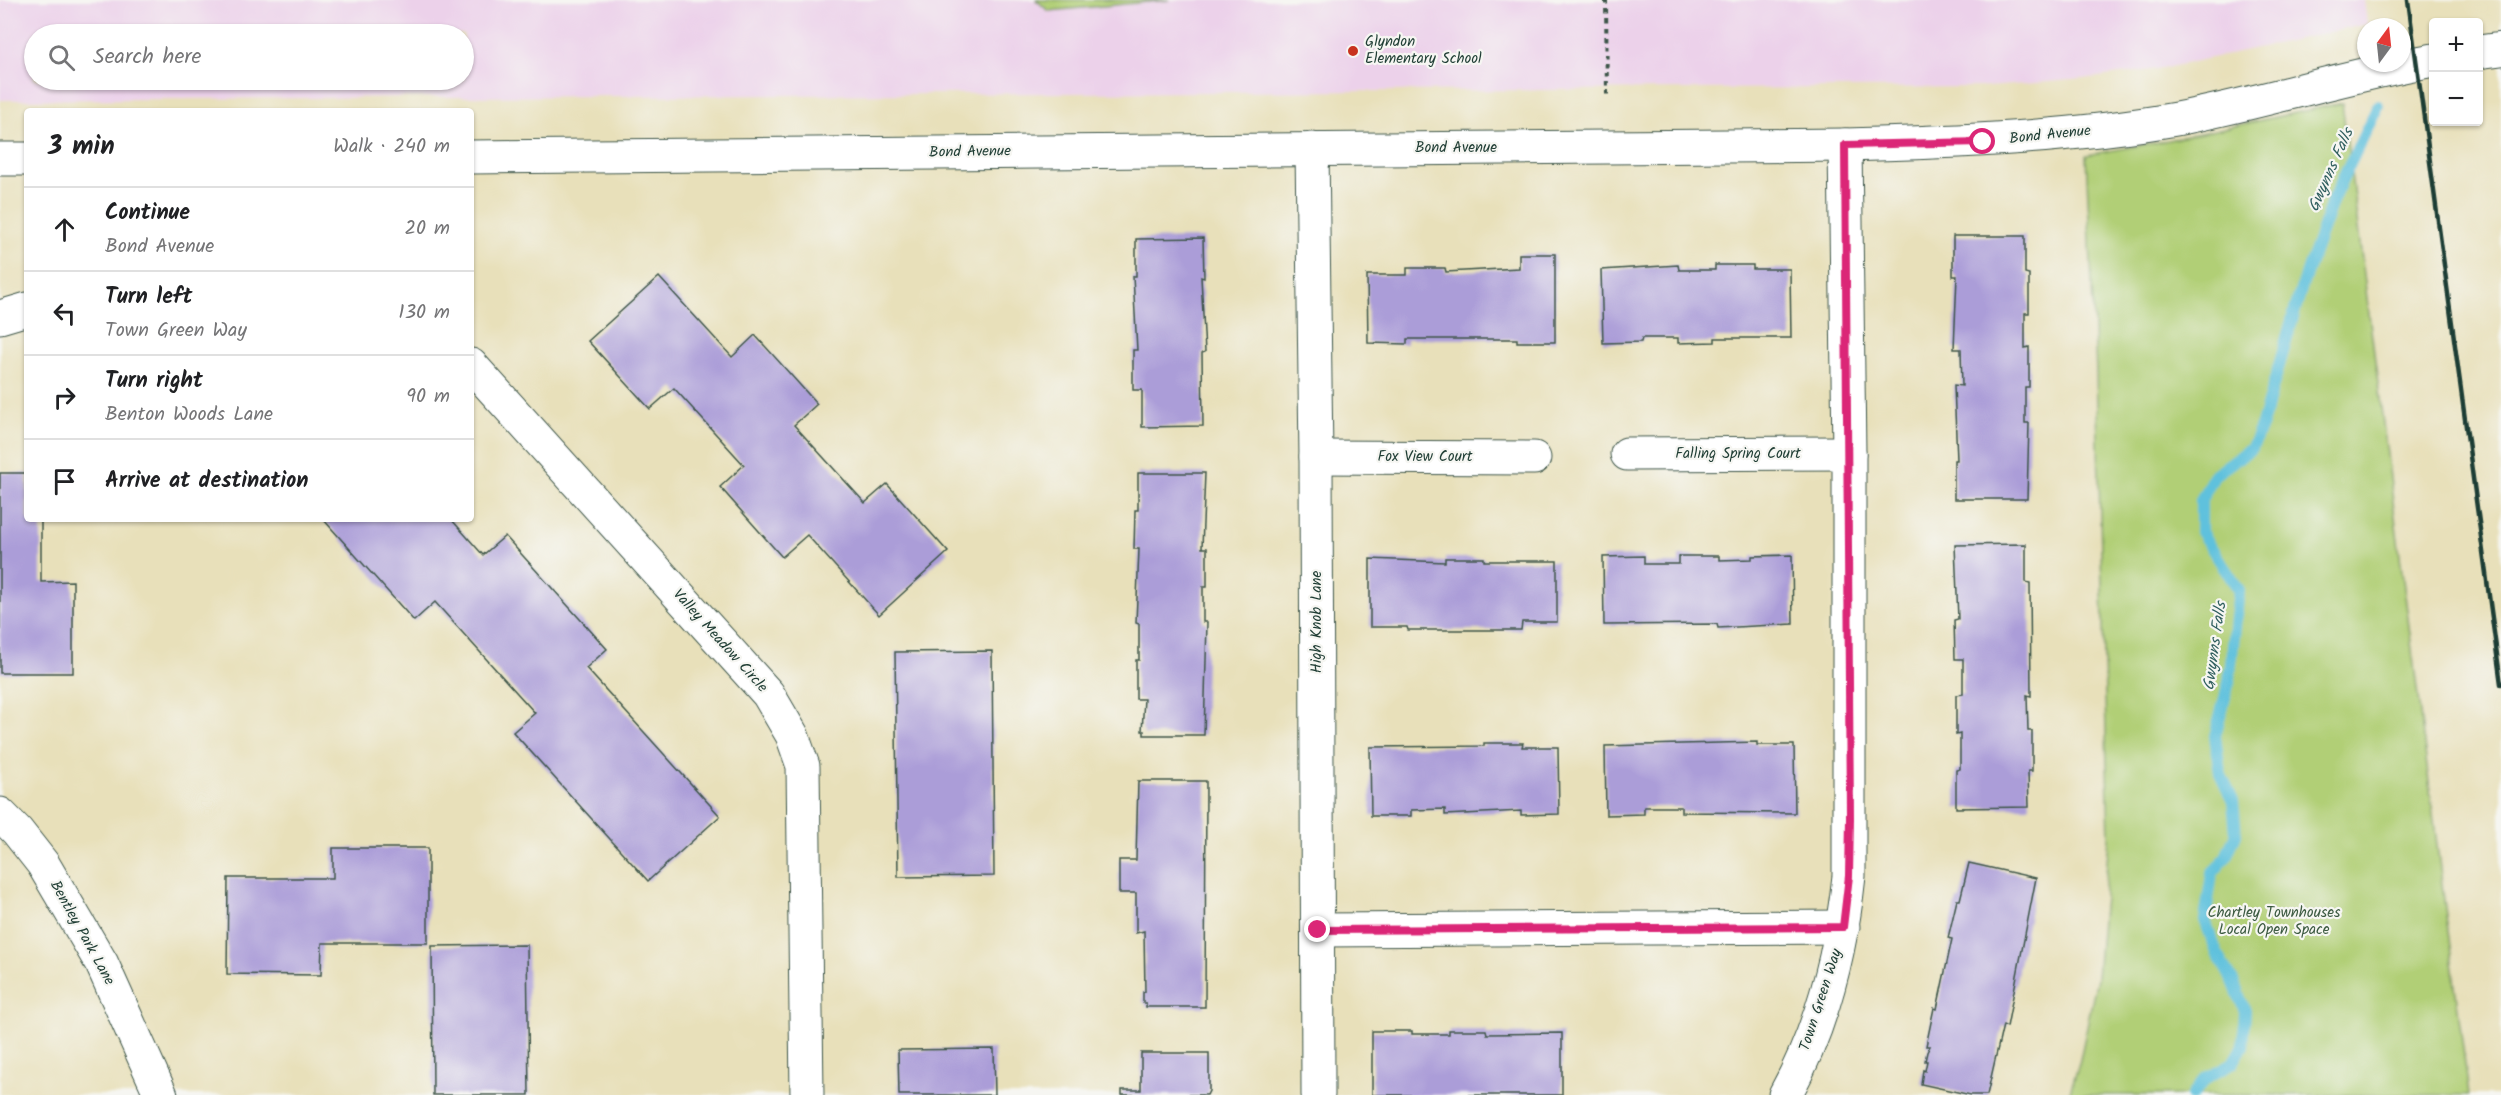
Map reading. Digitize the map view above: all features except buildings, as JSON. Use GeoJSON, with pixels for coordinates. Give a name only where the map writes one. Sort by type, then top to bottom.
{"type":"FeatureCollection","features":[{"type":"Feature","properties":{"kind":"street"},"geometry":{"type":"LineString","coordinates":[[2483,51],[2501,49]]}},
{"type":"Feature","properties":{"kind":"street","name":"Bond Avenue"},"geometry":{"type":"LineString","coordinates":[[474,157],[1983,142],[2104,129],[2177,118],[2429,61]]}},
{"type":"Feature","properties":{"kind":"street","name":"Town Green Way"},"geometry":{"type":"LineString","coordinates":[[1785,1095],[1812,1034],[1829,983],[1843,927],[1849,876],[1849,453],[1845,145]]}},
{"type":"Feature","properties":{"kind":"street","name":"High Knob Lane"},"geometry":{"type":"LineString","coordinates":[[1312,149],[1316,457],[1318,1095]]}},
{"type":"Feature","properties":{"kind":"street"},"geometry":{"type":"LineString","coordinates":[[0,159],[24,159]]}},
{"type":"Feature","properties":{"kind":"street"},"geometry":{"type":"LineString","coordinates":[[0,317],[24,310]]}},
{"type":"Feature","properties":{"kind":"street","name":"Valley Meadow Circle"},"geometry":{"type":"LineString","coordinates":[[474,367],[768,694],[792,735],[803,766],[807,1095]]}},
{"type":"Feature","properties":{"kind":"street","name":"Falling Spring Court"},"geometry":{"type":"LineString","coordinates":[[1627,454],[1849,453]]}},
{"type":"Feature","properties":{"kind":"street","name":"Fox View Court"},"geometry":{"type":"LineString","coordinates":[[1316,457],[1534,458]]}},
{"type":"Feature","properties":{"kind":"street","name":"Bentley Park Lane"},"geometry":{"type":"LineString","coordinates":[[0,814],[18,831],[43,864],[102,964],[161,1095]]}},
{"type":"Feature","properties":{"kind":"street"},"geometry":{"type":"LineString","coordinates":[[1318,930],[1843,927]]}},
{"type":"Feature","properties":{"kind":"path"},"geometry":{"type":"LineString","coordinates":[[1606,0],[1607,98]]}},
{"type":"Feature","properties":{"kind":"shaded area","name":"Glyndon Elementary School"},"geometry":{"type":"Polygon","coordinates":[[[0,0],[2364,0],[2366,18],[2357,18],[2357,26],[2165,68],[2083,79],[1988,87],[0,100],[0,0]]]}},
{"type":"Feature","properties":{"kind":"green space"},"geometry":{"type":"Polygon","coordinates":[[[1036,0],[1169,0],[1049,11],[1036,0]]]}},
{"type":"Feature","properties":{"kind":"green space","name":"Chartley Townhouses Local Open Space"},"geometry":{"type":"Polygon","coordinates":[[[2342,103],[2469,1095],[2069,1095],[2080,1060],[2097,978],[2109,838],[2096,372],[2086,155],[2342,103]]]}},
{"type":"Feature","properties":{"kind":"waterway","name":"Gwynns Falls"},"geometry":{"type":"LineString","coordinates":[[2192,1095],[2206,1078],[2233,1063],[2243,1046],[2245,1011],[2233,981],[2217,953],[2205,920],[2212,874],[2226,857],[2236,834],[2233,801],[2220,773],[2215,736],[2229,682],[2239,590],[2201,532],[2201,500],[2214,475],[2252,448],[2262,424],[2302,286],[2333,199],[2378,106]]}},
{"type":"Feature","properties":{"kind":"railway"},"geometry":{"type":"LineString","coordinates":[[2408,0],[2501,684]]}},
{"type":"Feature","properties":{"kind":"place","name":"Glyndon Elementary School"},"geometry":{"type":"Point","coordinates":[1353,51]}},
{"type":"Feature","properties":{"kind":"route"},"geometry":{"type":"LineString","coordinates":[[1318,930],[1843,927],[1849,876],[1850,818],[1845,145],[1983,142]]}}]}
